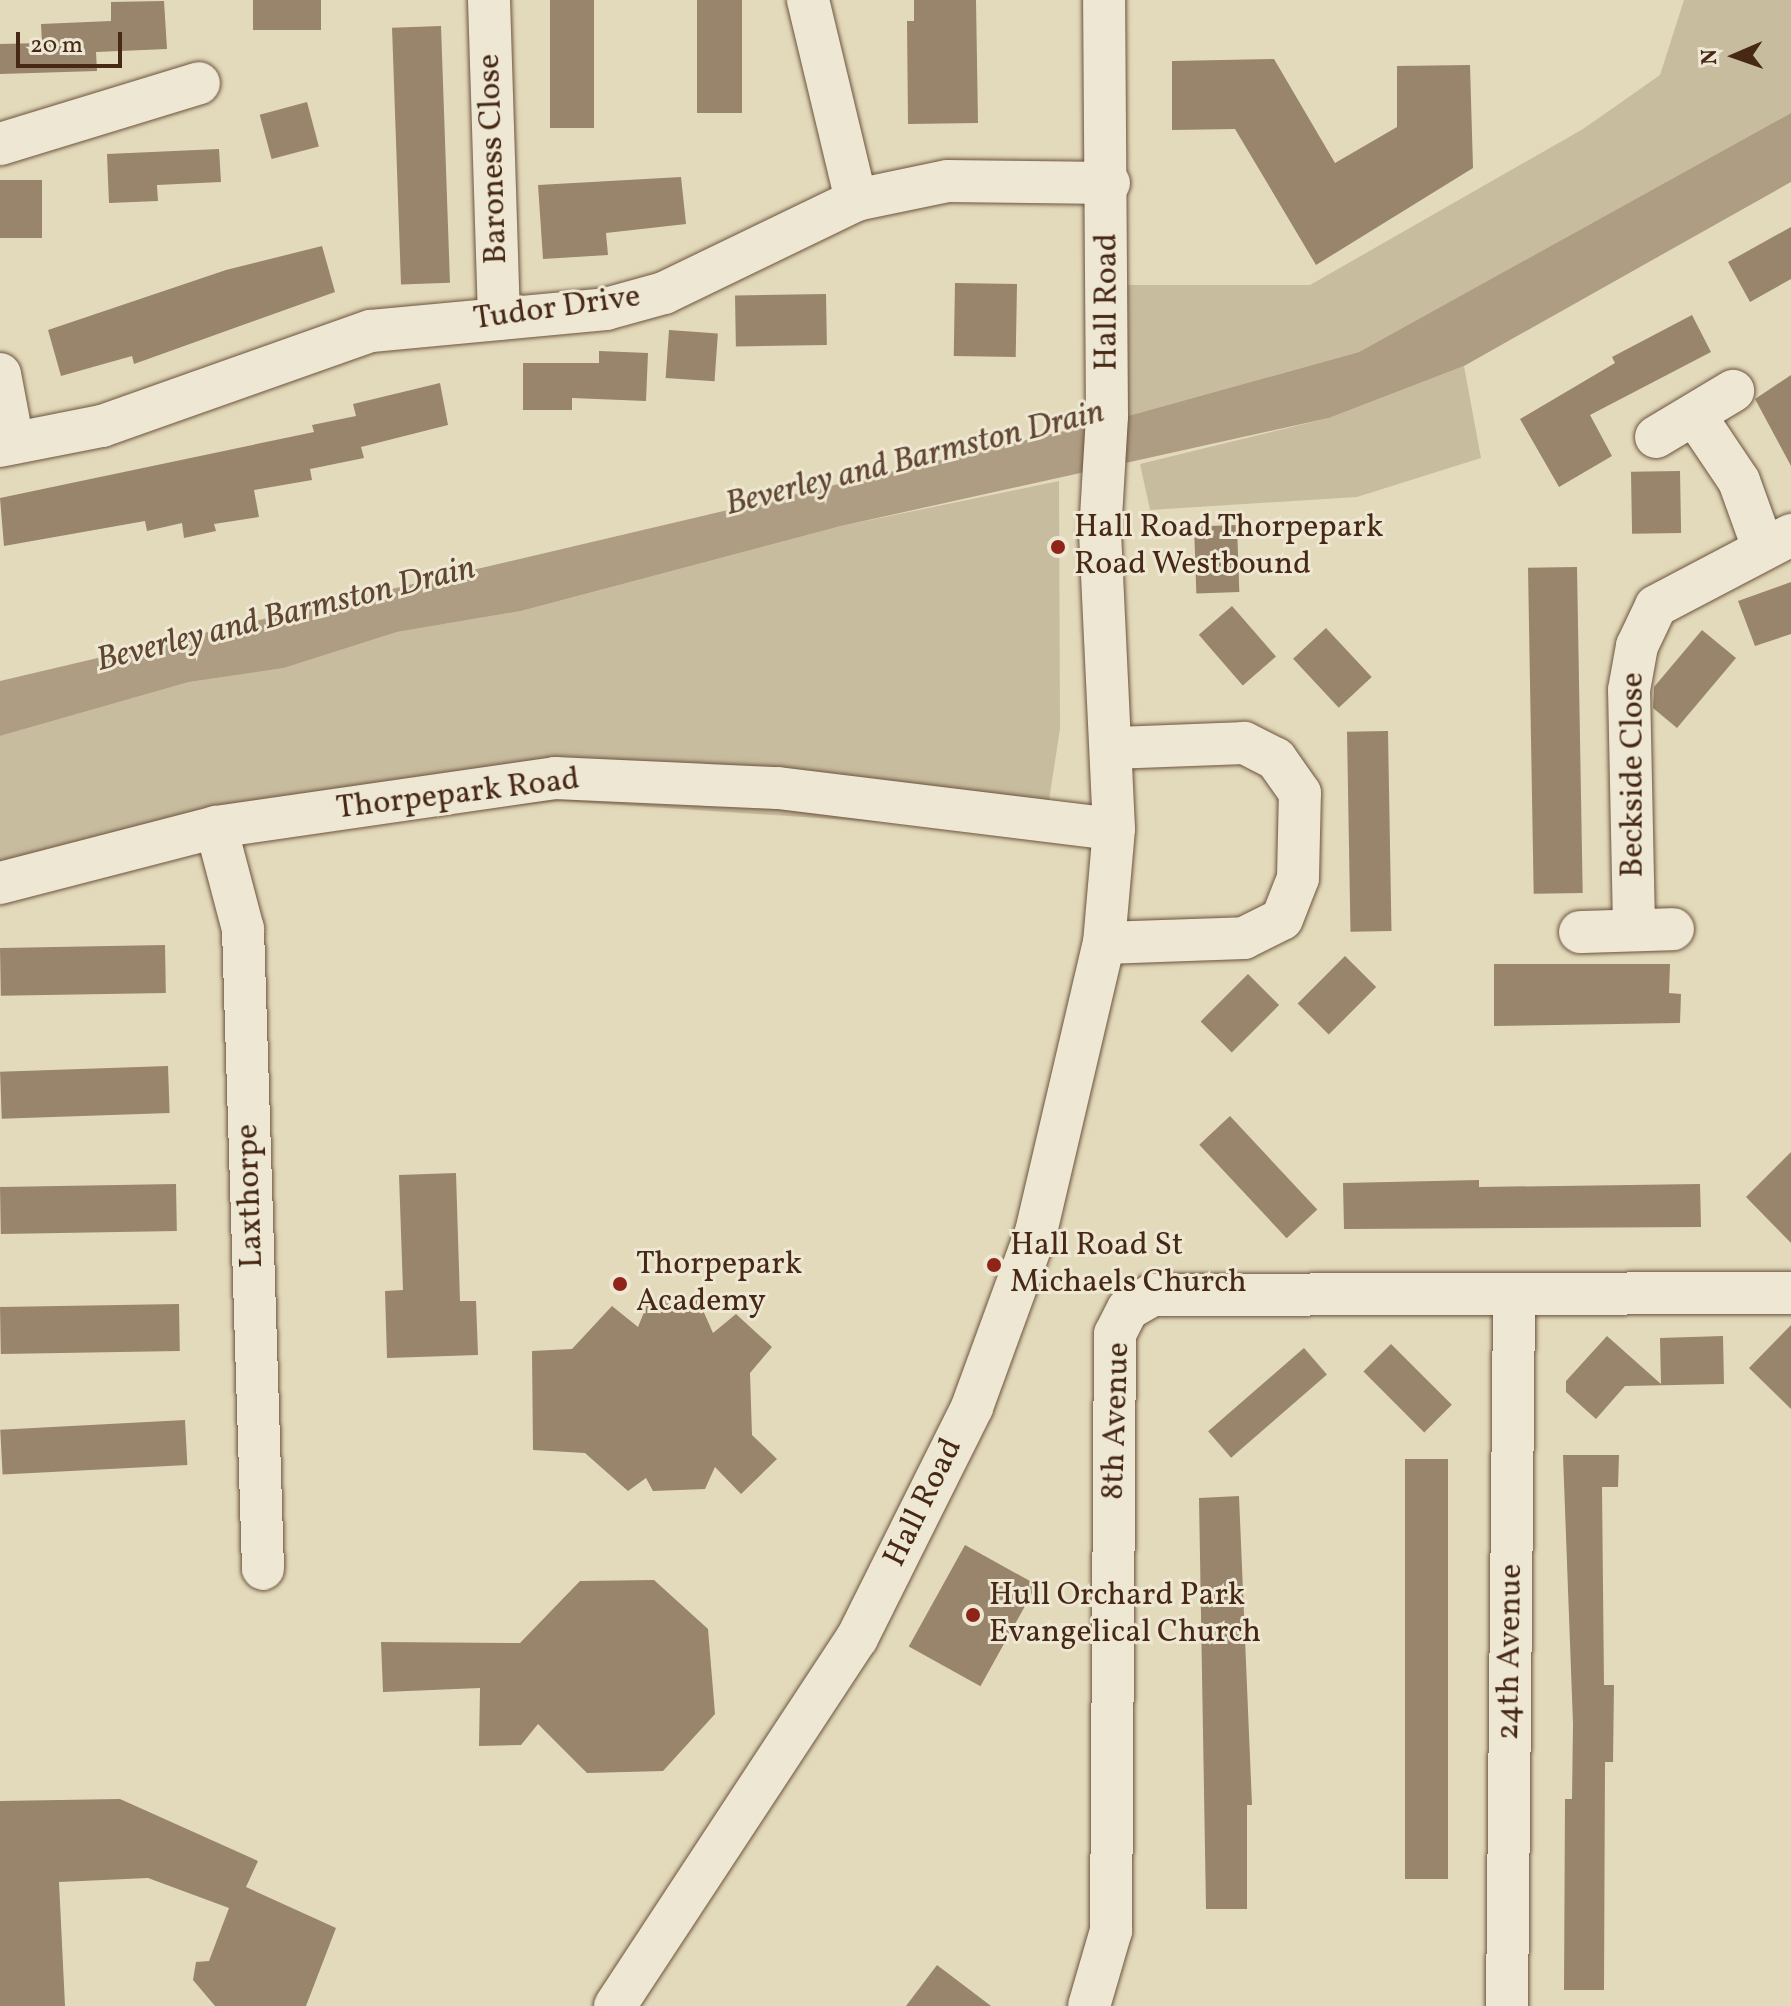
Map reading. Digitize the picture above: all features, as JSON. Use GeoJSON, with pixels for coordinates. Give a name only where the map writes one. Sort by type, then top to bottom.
{"type":"FeatureCollection","features":[{"type":"Feature","properties":{"kind":"street","name":"Baroness Close"},"geometry":{"type":"LineString","coordinates":[[489,0],[499,319]]}},
{"type":"Feature","properties":{"kind":"street"},"geometry":{"type":"LineString","coordinates":[[808,0],[856,200]]}},
{"type":"Feature","properties":{"kind":"street","name":"Hall Road"},"geometry":{"type":"LineString","coordinates":[[615,2006],[857,1638],[972,1407],[1036,1232],[1104,943],[1114,829],[1100,534],[1107,484],[1109,183],[1104,0]]}},
{"type":"Feature","properties":{"kind":"street"},"geometry":{"type":"LineString","coordinates":[[0,144],[199,83]]}},
{"type":"Feature","properties":{"kind":"street","name":"Tudor Drive"},"geometry":{"type":"LineString","coordinates":[[6,445],[102,426],[371,331],[606,309],[664,293],[856,200],[948,181],[1109,183]]}},
{"type":"Feature","properties":{"kind":"street"},"geometry":{"type":"LineString","coordinates":[[0,374],[6,445]]}},
{"type":"Feature","properties":{"kind":"street"},"geometry":{"type":"LineString","coordinates":[[1656,437],[1696,417],[1733,391]]}},
{"type":"Feature","properties":{"kind":"street","name":"Beckside Close"},"geometry":{"type":"LineString","coordinates":[[1580,932],[1654,928],[1629,690],[1637,646],[1656,606],[1776,540],[1696,417]]}},
{"type":"Feature","properties":{"kind":"street"},"geometry":{"type":"LineString","coordinates":[[1104,943],[1244,938],[1282,919],[1298,878],[1300,793],[1276,759],[1244,743],[1112,748]]}},
{"type":"Feature","properties":{"kind":"street","name":"Thorpepark Road"},"geometry":{"type":"LineString","coordinates":[[0,883],[216,827],[555,778],[778,788],[1114,829]]}},
{"type":"Feature","properties":{"kind":"street","name":"Laxthorpe"},"geometry":{"type":"LineString","coordinates":[[216,827],[243,929],[263,1569]]}},
{"type":"Feature","properties":{"kind":"street","name":"8th Avenue"},"geometry":{"type":"LineString","coordinates":[[1089,2006],[1111,1931],[1115,1334],[1128,1309],[1152,1295],[1514,1298],[1791,1293]]}},
{"type":"Feature","properties":{"kind":"street","name":"24th Avenue"},"geometry":{"type":"LineString","coordinates":[[1507,2006],[1514,1298]]}},
{"type":"Feature","properties":{"kind":"shaded area"},"geometry":{"type":"Polygon","coordinates":[[[1684,0],[1791,0],[1791,113],[1359,352],[1128,416],[1125,285],[1310,285],[1583,129],[1660,75],[1684,0]]]}},
{"type":"Feature","properties":{"kind":"shaded area"},"geometry":{"type":"Polygon","coordinates":[[[1464,366],[1481,458],[1357,497],[1150,510],[1140,464],[1329,418],[1464,366]]]}},
{"type":"Feature","properties":{"kind":"shaded area"},"geometry":{"type":"Polygon","coordinates":[[[1059,481],[1060,729],[1044,833],[561,801],[268,832],[0,891],[0,736],[189,682],[284,668],[397,632],[521,611],[841,526],[1059,481]]]}},
{"type":"Feature","properties":{"kind":"water","name":"Beverley and Barmston Drain"},"geometry":{"type":"Polygon","coordinates":[[[1791,113],[1791,182],[1464,366],[1329,418],[841,526],[521,611],[397,632],[284,668],[189,682],[0,736],[0,681],[1128,416],[1359,352],[1791,113]]]}},
{"type":"Feature","properties":{"kind":"building"},"geometry":{"type":"Polygon","coordinates":[[[253,0],[321,0],[321,30],[253,30],[253,0]]]}},
{"type":"Feature","properties":{"kind":"building"},"geometry":{"type":"Polygon","coordinates":[[[550,0],[594,0],[594,128],[550,128],[550,0]]]}},
{"type":"Feature","properties":{"kind":"building"},"geometry":{"type":"Polygon","coordinates":[[[697,0],[742,0],[742,113],[697,113],[697,0]]]}},
{"type":"Feature","properties":{"kind":"building"},"geometry":{"type":"Polygon","coordinates":[[[914,0],[976,0],[978,123],[908,124],[907,21],[914,21],[914,0]]]}},
{"type":"Feature","properties":{"kind":"building"},"geometry":{"type":"Polygon","coordinates":[[[164,1],[167,49],[96,52],[97,71],[0,74],[0,44],[42,43],[41,24],[111,21],[111,2],[164,1]]]}},
{"type":"Feature","properties":{"kind":"building"},"geometry":{"type":"Polygon","coordinates":[[[441,26],[450,283],[401,285],[392,28],[441,26]]]}},
{"type":"Feature","properties":{"kind":"building"},"geometry":{"type":"Polygon","coordinates":[[[1274,59],[1335,163],[1397,127],[1397,66],[1470,65],[1473,168],[1316,265],[1235,129],[1172,130],[1172,61],[1274,59]]]}},
{"type":"Feature","properties":{"kind":"building"},"geometry":{"type":"Polygon","coordinates":[[[307,102],[319,146],[272,159],[260,115],[307,102]]]}},
{"type":"Feature","properties":{"kind":"building"},"geometry":{"type":"Polygon","coordinates":[[[219,149],[221,182],[157,185],[158,201],[109,203],[107,154],[219,149]]]}},
{"type":"Feature","properties":{"kind":"building"},"geometry":{"type":"Polygon","coordinates":[[[681,177],[686,224],[606,233],[608,255],[543,259],[538,185],[681,177]]]}},
{"type":"Feature","properties":{"kind":"building"},"geometry":{"type":"Polygon","coordinates":[[[0,180],[42,180],[42,238],[0,238],[0,180]]]}},
{"type":"Feature","properties":{"kind":"building"},"geometry":{"type":"Polygon","coordinates":[[[1791,227],[1791,279],[1750,302],[1728,262],[1791,227]]]}},
{"type":"Feature","properties":{"kind":"building"},"geometry":{"type":"Polygon","coordinates":[[[322,246],[335,292],[134,364],[132,356],[61,376],[48,330],[226,270],[322,246]]]}},
{"type":"Feature","properties":{"kind":"building"},"geometry":{"type":"Polygon","coordinates":[[[955,283],[1017,284],[1016,357],[954,356],[955,283]]]}},
{"type":"Feature","properties":{"kind":"building"},"geometry":{"type":"Polygon","coordinates":[[[826,294],[827,345],[736,347],[735,296],[826,294]]]}},
{"type":"Feature","properties":{"kind":"building"},"geometry":{"type":"Polygon","coordinates":[[[1692,315],[1711,352],[1590,415],[1612,456],[1559,487],[1520,419],[1615,363],[1612,357],[1692,315]]]}},
{"type":"Feature","properties":{"kind":"building"},"geometry":{"type":"Polygon","coordinates":[[[669,330],[718,333],[715,381],[666,378],[669,330]]]}},
{"type":"Feature","properties":{"kind":"building"},"geometry":{"type":"Polygon","coordinates":[[[599,351],[648,353],[646,401],[572,398],[572,410],[523,410],[523,363],[599,363],[599,351]]]}},
{"type":"Feature","properties":{"kind":"building"},"geometry":{"type":"Polygon","coordinates":[[[1791,375],[1791,466],[1755,399],[1791,375]]]}},
{"type":"Feature","properties":{"kind":"building"},"geometry":{"type":"Polygon","coordinates":[[[440,383],[448,425],[361,447],[364,458],[310,469],[312,480],[254,490],[259,517],[214,524],[216,531],[184,538],[182,523],[147,531],[145,521],[4,546],[0,498],[314,432],[312,425],[356,416],[353,404],[440,383]]]}},
{"type":"Feature","properties":{"kind":"building"},"geometry":{"type":"Polygon","coordinates":[[[1680,471],[1681,533],[1632,534],[1631,472],[1680,471]]]}},
{"type":"Feature","properties":{"kind":"building"},"geometry":{"type":"Polygon","coordinates":[[[1237,525],[1239,592],[1196,593],[1194,527],[1237,525]]]}},
{"type":"Feature","properties":{"kind":"building"},"geometry":{"type":"Polygon","coordinates":[[[1577,567],[1583,893],[1534,894],[1528,568],[1577,567]]]}},
{"type":"Feature","properties":{"kind":"building"},"geometry":{"type":"Polygon","coordinates":[[[1791,582],[1791,634],[1755,646],[1738,601],[1791,582]]]}},
{"type":"Feature","properties":{"kind":"building"},"geometry":{"type":"Polygon","coordinates":[[[1232,606],[1276,657],[1243,685],[1199,635],[1232,606]]]}},
{"type":"Feature","properties":{"kind":"building"},"geometry":{"type":"Polygon","coordinates":[[[1326,628],[1372,677],[1339,708],[1293,659],[1326,628]]]}},
{"type":"Feature","properties":{"kind":"building"},"geometry":{"type":"Polygon","coordinates":[[[1702,630],[1736,658],[1677,728],[1653,708],[1654,687],[1702,630]]]}},
{"type":"Feature","properties":{"kind":"building"},"geometry":{"type":"Polygon","coordinates":[[[1388,731],[1391,931],[1350,932],[1347,732],[1388,731]]]}},
{"type":"Feature","properties":{"kind":"building"},"geometry":{"type":"Polygon","coordinates":[[[165,945],[166,993],[1,996],[0,948],[165,945]]]}},
{"type":"Feature","properties":{"kind":"building"},"geometry":{"type":"Polygon","coordinates":[[[1345,956],[1376,987],[1329,1034],[1298,1003],[1345,956]]]}},
{"type":"Feature","properties":{"kind":"building"},"geometry":{"type":"Polygon","coordinates":[[[1494,964],[1670,964],[1669,993],[1681,994],[1680,1023],[1494,1026],[1494,964]]]}},
{"type":"Feature","properties":{"kind":"building"},"geometry":{"type":"Polygon","coordinates":[[[1248,974],[1279,1005],[1232,1052],[1201,1021],[1248,974]]]}},
{"type":"Feature","properties":{"kind":"building"},"geometry":{"type":"Polygon","coordinates":[[[168,1066],[170,1113],[2,1119],[0,1072],[168,1066]]]}},
{"type":"Feature","properties":{"kind":"building"},"geometry":{"type":"Polygon","coordinates":[[[1230,1116],[1317,1210],[1287,1238],[1199,1145],[1230,1116]]]}},
{"type":"Feature","properties":{"kind":"building"},"geometry":{"type":"Polygon","coordinates":[[[1791,1152],[1791,1243],[1746,1197],[1791,1152]]]}},
{"type":"Feature","properties":{"kind":"building"},"geometry":{"type":"Polygon","coordinates":[[[456,1173],[460,1301],[476,1301],[478,1355],[387,1358],[385,1291],[403,1290],[399,1175],[456,1173]]]}},
{"type":"Feature","properties":{"kind":"building"},"geometry":{"type":"Polygon","coordinates":[[[1479,1180],[1479,1187],[1700,1184],[1701,1227],[1344,1229],[1343,1183],[1479,1180]]]}},
{"type":"Feature","properties":{"kind":"building"},"geometry":{"type":"Polygon","coordinates":[[[176,1184],[177,1231],[1,1234],[0,1187],[176,1184]]]}},
{"type":"Feature","properties":{"kind":"building"},"geometry":{"type":"Polygon","coordinates":[[[698,1299],[713,1333],[736,1314],[772,1347],[750,1373],[752,1435],[777,1459],[741,1494],[715,1467],[705,1489],[653,1491],[646,1478],[628,1491],[585,1453],[533,1450],[532,1351],[572,1349],[612,1306],[638,1327],[649,1300],[698,1299]]]}},
{"type":"Feature","properties":{"kind":"building"},"geometry":{"type":"Polygon","coordinates":[[[179,1304],[180,1351],[1,1354],[0,1307],[179,1304]]]}},
{"type":"Feature","properties":{"kind":"building"},"geometry":{"type":"Polygon","coordinates":[[[1791,1325],[1791,1409],[1749,1368],[1791,1325]]]}},
{"type":"Feature","properties":{"kind":"building"},"geometry":{"type":"Polygon","coordinates":[[[1607,1336],[1661,1384],[1660,1338],[1723,1336],[1724,1384],[1625,1386],[1596,1419],[1566,1392],[1566,1381],[1607,1336]]]}},
{"type":"Feature","properties":{"kind":"building"},"geometry":{"type":"Polygon","coordinates":[[[1391,1344],[1452,1405],[1424,1432],[1363,1372],[1391,1344]]]}},
{"type":"Feature","properties":{"kind":"building"},"geometry":{"type":"Polygon","coordinates":[[[1304,1348],[1327,1374],[1231,1458],[1208,1431],[1304,1348]]]}},
{"type":"Feature","properties":{"kind":"building"},"geometry":{"type":"Polygon","coordinates":[[[185,1420],[187,1465],[3,1475],[0,1430],[185,1420]]]}},
{"type":"Feature","properties":{"kind":"building"},"geometry":{"type":"Polygon","coordinates":[[[1563,1455],[1619,1455],[1618,1487],[1602,1487],[1604,1685],[1614,1685],[1613,1762],[1605,1762],[1604,1990],[1564,1990],[1565,1799],[1572,1799],[1573,1724],[1563,1455]]]}},
{"type":"Feature","properties":{"kind":"building"},"geometry":{"type":"Polygon","coordinates":[[[1405,1459],[1448,1459],[1448,1879],[1405,1879],[1405,1459]]]}},
{"type":"Feature","properties":{"kind":"building"},"geometry":{"type":"Polygon","coordinates":[[[1239,1496],[1252,1805],[1247,1805],[1247,1909],[1206,1909],[1199,1498],[1239,1496]]]}},
{"type":"Feature","properties":{"kind":"building","name":"Hull Orchard Park Evangelical Church"},"geometry":{"type":"Polygon","coordinates":[[[965,1545],[1037,1585],[980,1686],[909,1646],[965,1545]]]}},
{"type":"Feature","properties":{"kind":"building"},"geometry":{"type":"Polygon","coordinates":[[[654,1580],[708,1629],[715,1714],[663,1771],[587,1773],[538,1724],[521,1745],[479,1746],[480,1688],[383,1692],[381,1642],[520,1643],[580,1581],[654,1580]]]}},
{"type":"Feature","properties":{"kind":"building"},"geometry":{"type":"Polygon","coordinates":[[[120,1799],[258,1861],[246,1887],[336,1928],[306,2006],[215,2006],[193,1980],[196,1962],[209,1961],[229,1908],[148,1878],[59,1882],[65,2006],[0,2006],[0,1801],[120,1799]]]}},
{"type":"Feature","properties":{"kind":"building"},"geometry":{"type":"Polygon","coordinates":[[[937,1965],[991,2006],[906,2006],[937,1965]]]}},
{"type":"Feature","properties":{"kind":"place","name":"Hall Road Thorpepark Road Westbound"},"geometry":{"type":"Point","coordinates":[1058,547]}},
{"type":"Feature","properties":{"kind":"place","name":"Hall Road St Michaels Church"},"geometry":{"type":"Point","coordinates":[994,1265]}},
{"type":"Feature","properties":{"kind":"place","name":"Thorpepark Academy"},"geometry":{"type":"Point","coordinates":[620,1284]}},
{"type":"Feature","properties":{"kind":"place","name":"Hull Orchard Park Evangelical Church"},"geometry":{"type":"Point","coordinates":[973,1615]}}]}
